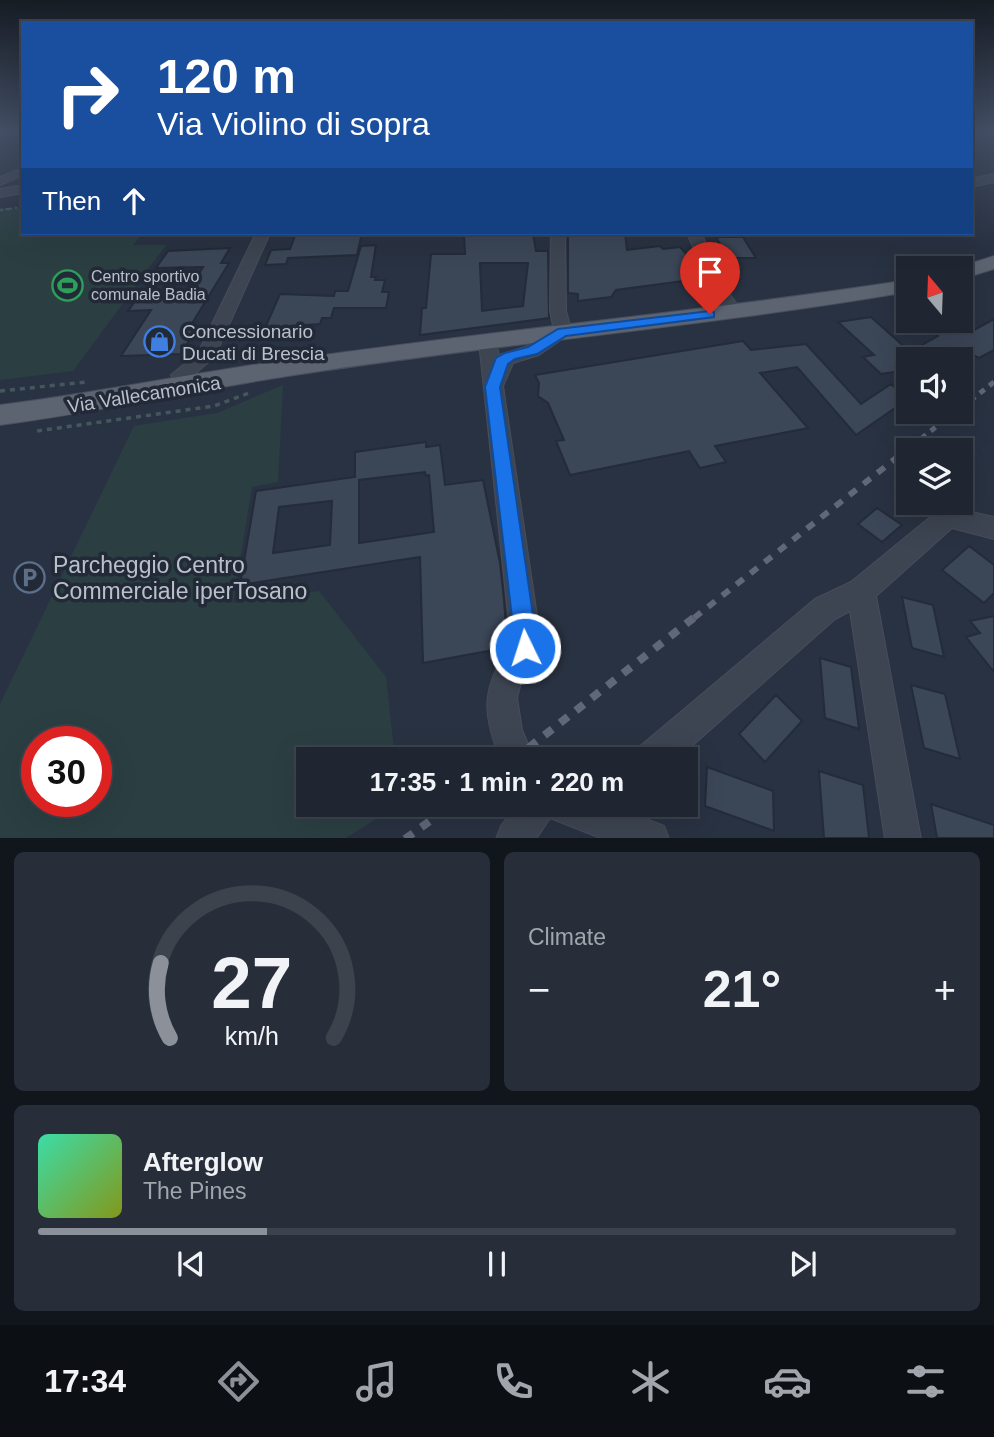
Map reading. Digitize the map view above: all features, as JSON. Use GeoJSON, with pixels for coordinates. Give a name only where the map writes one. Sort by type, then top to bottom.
{"type":"FeatureCollection","features":[{"type":"Feature","properties":{"kind":"main road"},"geometry":{"type":"LineString","coordinates":[[973,269],[994,262]]}},
{"type":"Feature","properties":{"kind":"main road","name":"Via Vallecamonica"},"geometry":{"type":"LineString","coordinates":[[0,415],[113,400],[287,368],[734,312],[896,288]]}},
{"type":"Feature","properties":{"kind":"main road","name":"Via Vallecamonica"},"geometry":{"type":"LineString","coordinates":[[0,398],[181,375],[287,368]]}},
{"type":"Feature","properties":{"kind":"street"},"geometry":{"type":"LineString","coordinates":[[0,183],[21,174]]}},
{"type":"Feature","properties":{"kind":"street"},"geometry":{"type":"LineString","coordinates":[[973,183],[994,178]]}},
{"type":"Feature","properties":{"kind":"street"},"geometry":{"type":"LineString","coordinates":[[0,193],[21,189]]}},
{"type":"Feature","properties":{"kind":"street"},"geometry":{"type":"LineString","coordinates":[[0,208],[21,205]]}},
{"type":"Feature","properties":{"kind":"street"},"geometry":{"type":"LineString","coordinates":[[181,375],[206,356],[261,235]]}},
{"type":"Feature","properties":{"kind":"street"},"geometry":{"type":"LineString","coordinates":[[493,387],[505,359],[532,351],[563,332],[558,311],[558,235]]}},
{"type":"Feature","properties":{"kind":"street"},"geometry":{"type":"LineString","coordinates":[[695,235],[723,297],[734,312]]}},
{"type":"Feature","properties":{"kind":"street"},"geometry":{"type":"LineString","coordinates":[[488,342],[526,643],[506,679],[501,696],[502,717],[513,747]]}},
{"type":"Feature","properties":{"kind":"street"},"geometry":{"type":"LineString","coordinates":[[665,747],[825,609],[861,590],[948,517],[994,528]]}},
{"type":"Feature","properties":{"kind":"street"},"geometry":{"type":"LineString","coordinates":[[861,590],[903,838]]}},
{"type":"Feature","properties":{"kind":"street"},"geometry":{"type":"LineString","coordinates":[[514,838],[529,817]]}},
{"type":"Feature","properties":{"kind":"street"},"geometry":{"type":"LineString","coordinates":[[603,817],[651,838]]}},
{"type":"Feature","properties":{"kind":"path"},"geometry":{"type":"LineString","coordinates":[[0,208],[21,205]]}},
{"type":"Feature","properties":{"kind":"green space","name":"Centro sportivo comunale Badia"},"geometry":{"type":"Polygon","coordinates":[[[21,208],[21,235],[141,235],[133,245],[166,245],[73,371],[0,380],[0,211],[21,208]]]}},
{"type":"Feature","properties":{"kind":"green space"},"geometry":{"type":"Polygon","coordinates":[[[283,385],[278,482],[252,487],[233,603],[319,591],[386,677],[394,747],[296,747],[296,817],[379,817],[346,838],[0,838],[0,704],[134,426],[217,413],[283,385]]]}},
{"type":"Feature","properties":{"kind":"building"},"geometry":{"type":"Polygon","coordinates":[[[295,235],[362,235],[357,255],[288,258],[286,264],[265,265],[271,250],[290,249],[295,235]]]}},
{"type":"Feature","properties":{"kind":"building"},"geometry":{"type":"Polygon","coordinates":[[[533,235],[536,251],[548,251],[549,318],[420,335],[422,308],[426,308],[431,254],[465,254],[464,236],[533,235]],[[480,263],[482,311],[523,306],[528,263],[480,263]]]}},
{"type":"Feature","properties":{"kind":"building"},"geometry":{"type":"Polygon","coordinates":[[[568,235],[625,235],[627,250],[660,246],[663,249],[680,247],[691,259],[686,260],[696,270],[690,271],[698,279],[616,290],[611,297],[578,301],[578,294],[568,293],[568,235]]]}},
{"type":"Feature","properties":{"kind":"building"},"geometry":{"type":"Polygon","coordinates":[[[716,237],[743,237],[756,258],[727,258],[716,237]]]}},
{"type":"Feature","properties":{"kind":"building"},"geometry":{"type":"Polygon","coordinates":[[[376,245],[371,277],[385,280],[382,292],[389,292],[386,308],[334,308],[331,318],[322,318],[320,324],[265,328],[280,294],[334,296],[335,291],[348,291],[361,246],[376,245]]]}},
{"type":"Feature","properties":{"kind":"building"},"geometry":{"type":"Polygon","coordinates":[[[230,248],[221,263],[229,263],[188,330],[195,329],[182,354],[121,356],[151,310],[128,311],[139,296],[186,295],[203,267],[156,268],[168,251],[230,248]]]}},
{"type":"Feature","properties":{"kind":"building"},"geometry":{"type":"Polygon","coordinates":[[[871,317],[905,347],[896,347],[896,372],[881,374],[863,357],[874,355],[838,322],[871,317]]]}},
{"type":"Feature","properties":{"kind":"building"},"geometry":{"type":"Polygon","coordinates":[[[994,319],[994,350],[979,358],[973,355],[973,347],[918,347],[938,336],[934,333],[973,333],[994,319]]]}},
{"type":"Feature","properties":{"kind":"building"},"geometry":{"type":"Polygon","coordinates":[[[743,341],[751,350],[806,344],[861,404],[891,384],[896,388],[896,407],[856,435],[797,367],[760,373],[808,428],[715,446],[726,462],[700,468],[689,451],[570,475],[556,441],[564,440],[548,403],[538,396],[539,383],[535,375],[743,341]]]}},
{"type":"Feature","properties":{"kind":"building"},"geometry":{"type":"Polygon","coordinates":[[[426,442],[426,447],[440,445],[445,485],[483,480],[500,563],[504,600],[507,640],[499,649],[423,663],[420,557],[240,585],[256,491],[355,477],[355,452],[426,442]],[[425,472],[359,480],[359,543],[434,532],[429,475],[426,476],[425,472]],[[332,501],[279,507],[273,553],[330,545],[332,501]]]}},
{"type":"Feature","properties":{"kind":"building"},"geometry":{"type":"Polygon","coordinates":[[[877,508],[902,525],[882,542],[858,524],[877,508]]]}},
{"type":"Feature","properties":{"kind":"building"},"geometry":{"type":"Polygon","coordinates":[[[969,546],[994,565],[994,593],[984,603],[942,570],[969,546]]]}},
{"type":"Feature","properties":{"kind":"building"},"geometry":{"type":"Polygon","coordinates":[[[902,597],[933,605],[944,657],[912,648],[902,597]]]}},
{"type":"Feature","properties":{"kind":"building"},"geometry":{"type":"Polygon","coordinates":[[[994,616],[994,672],[966,637],[980,633],[970,621],[994,616]]]}},
{"type":"Feature","properties":{"kind":"building"},"geometry":{"type":"Polygon","coordinates":[[[820,658],[851,667],[859,729],[825,718],[820,658]]]}},
{"type":"Feature","properties":{"kind":"building"},"geometry":{"type":"Polygon","coordinates":[[[911,685],[945,694],[960,759],[924,748],[911,685]]]}},
{"type":"Feature","properties":{"kind":"building"},"geometry":{"type":"Polygon","coordinates":[[[776,695],[802,721],[765,762],[739,734],[776,695]]]}},
{"type":"Feature","properties":{"kind":"building"},"geometry":{"type":"Polygon","coordinates":[[[707,767],[773,791],[774,831],[705,806],[707,767]]]}},
{"type":"Feature","properties":{"kind":"building"},"geometry":{"type":"Polygon","coordinates":[[[819,771],[863,785],[869,838],[824,838],[819,771]]]}},
{"type":"Feature","properties":{"kind":"building"},"geometry":{"type":"Polygon","coordinates":[[[931,804],[994,825],[994,838],[937,838],[931,804]]]}},
{"type":"Feature","properties":{"kind":"railway"},"geometry":{"type":"LineString","coordinates":[[973,399],[994,382]]}},
{"type":"Feature","properties":{"kind":"railway"},"geometry":{"type":"LineString","coordinates":[[922,438],[940,424]]}},
{"type":"Feature","properties":{"kind":"railway"},"geometry":{"type":"LineString","coordinates":[[694,618],[896,458]]}},
{"type":"Feature","properties":{"kind":"railway"},"geometry":{"type":"LineString","coordinates":[[530,747],[696,616]]}},
{"type":"Feature","properties":{"kind":"railway"},"geometry":{"type":"LineString","coordinates":[[406,838],[435,817]]}},
{"type":"Feature","properties":{"kind":"place","name":"Centro sportivo comunale Badia"},"geometry":{"type":"Point","coordinates":[68,285]}},
{"type":"Feature","properties":{"kind":"place","name":"Concessionario Ducati di Brescia"},"geometry":{"type":"Point","coordinates":[159,342]}},
{"type":"Feature","properties":{"kind":"place","name":"Parcheggio Centro Commerciale iperTosano"},"geometry":{"type":"Point","coordinates":[30,578]}},
{"type":"Feature","properties":{"kind":"route"},"geometry":{"type":"LineString","coordinates":[[525,648],[493,387],[502,362],[510,356],[532,351],[563,332],[710,314]]}}]}
